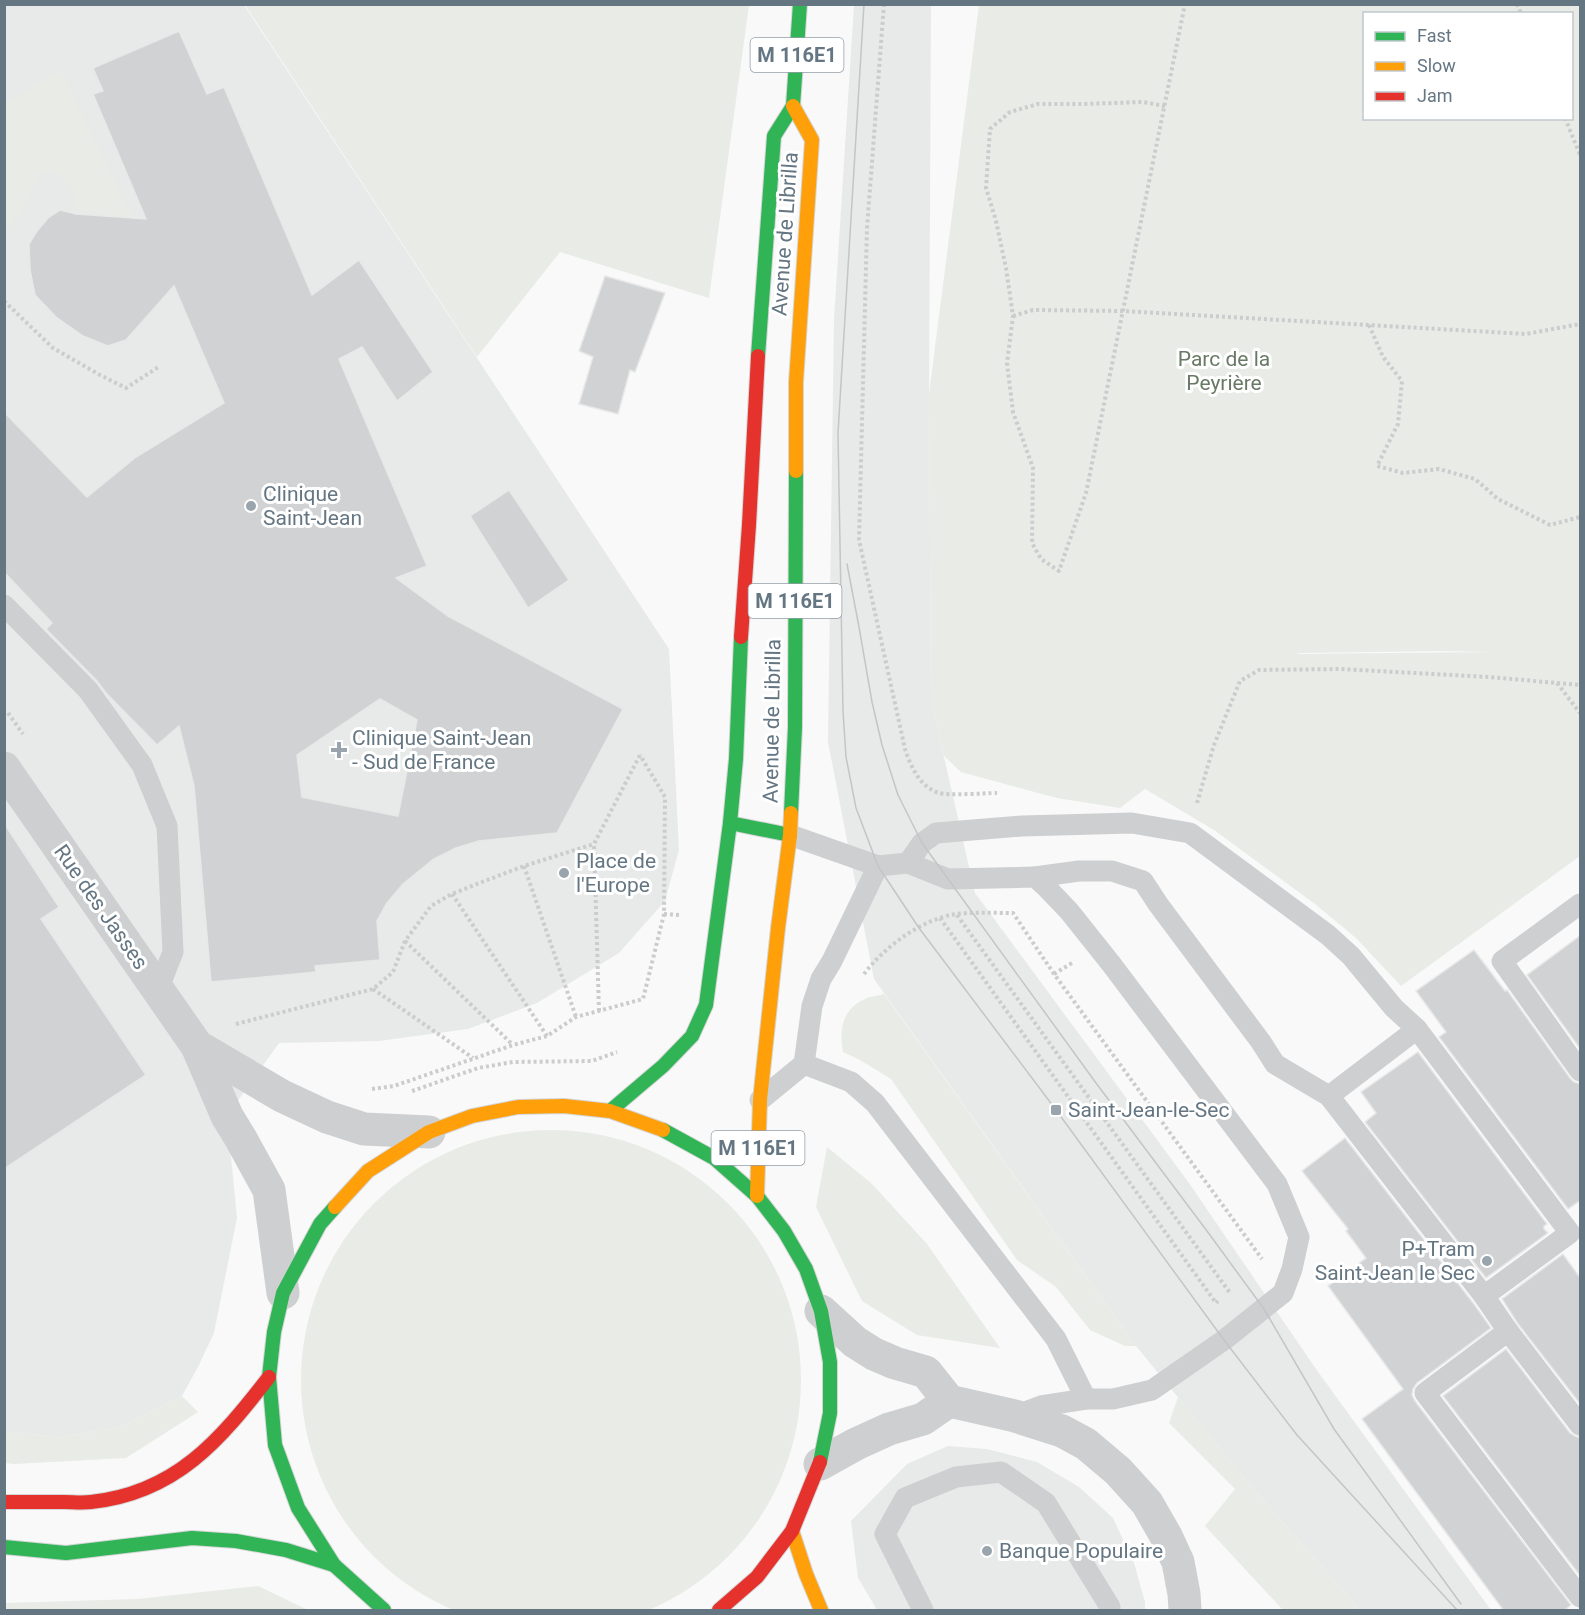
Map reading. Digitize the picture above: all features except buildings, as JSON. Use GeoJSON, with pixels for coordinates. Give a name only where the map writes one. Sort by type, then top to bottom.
{"type":"FeatureCollection","features":[{"type":"Feature","properties":{"kind":"main road","name":"Avenue de Librilla"},"geometry":{"type":"LineString","coordinates":[[610,1111],[663,1066],[692,1036],[706,1005],[736,759],[756,381],[774,136],[793,106],[800,4]]}},
{"type":"Feature","properties":{"kind":"main road","name":"Avenue de Librilla"},"geometry":{"type":"LineString","coordinates":[[757,1196],[760,1100],[790,835],[795,727],[796,382],[812,140],[793,106]]}},
{"type":"Feature","properties":{"kind":"main road"},"geometry":{"type":"LineString","coordinates":[[730,823],[790,835]]}},
{"type":"Feature","properties":{"kind":"main road"},"geometry":{"type":"LineString","coordinates":[[384,1611],[334,1565],[298,1508],[275,1445],[269,1377],[274,1332],[283,1293],[320,1224],[368,1171],[429,1132],[472,1116],[518,1107],[564,1106],[610,1111],[664,1130],[714,1158],[757,1196],[784,1231],[806,1269],[821,1311],[830,1362],[830,1413],[820,1464],[792,1531],[757,1577],[719,1611]]}},
{"type":"Feature","properties":{"kind":"main road"},"geometry":{"type":"LineString","coordinates":[[4,1502],[91,1502],[138,1493],[182,1470],[215,1442],[239,1416],[269,1377]]}},
{"type":"Feature","properties":{"kind":"main road"},"geometry":{"type":"LineString","coordinates":[[792,1531],[821,1611]]}},
{"type":"Feature","properties":{"kind":"main road"},"geometry":{"type":"LineString","coordinates":[[4,1546],[66,1553],[192,1538],[236,1541],[286,1550],[334,1565]]}},
{"type":"Feature","properties":{"kind":"street","name":"Rue des Jasses"},"geometry":{"type":"LineString","coordinates":[[4,768],[196,1046],[226,1116],[269,1190],[283,1293]]}},
{"type":"Feature","properties":{"kind":"street","name":"Rue des Jasses"},"geometry":{"type":"LineString","coordinates":[[196,1046],[282,1096],[327,1116],[364,1129],[429,1132]]}},
{"type":"Feature","properties":{"kind":"street"},"geometry":{"type":"LineString","coordinates":[[821,1311],[855,1342],[874,1354],[926,1372],[949,1401],[1015,1416],[1062,1431],[1086,1444],[1119,1471],[1147,1503],[1166,1536],[1178,1562],[1185,1611]]}},
{"type":"Feature","properties":{"kind":"street"},"geometry":{"type":"LineString","coordinates":[[820,1464],[889,1429],[924,1419],[949,1401]]}},
{"type":"Feature","properties":{"kind":"lane"},"geometry":{"type":"LineString","coordinates":[[4,605],[88,690],[142,765],[167,826],[173,952],[158,990]]}},
{"type":"Feature","properties":{"kind":"lane"},"geometry":{"type":"LineString","coordinates":[[908,863],[922,843],[936,833],[1022,826],[1132,824],[1190,833],[1328,935],[1351,956],[1394,1008],[1417,1029],[1577,1235],[1484,1296]]}},
{"type":"Feature","properties":{"kind":"lane"},"geometry":{"type":"LineString","coordinates":[[790,835],[878,866],[908,863],[948,879],[1035,877],[1079,871],[1112,871],[1143,880],[1158,904],[1275,1064],[1329,1096],[1581,1425]]}},
{"type":"Feature","properties":{"kind":"lane"},"geometry":{"type":"LineString","coordinates":[[760,1100],[804,1064],[812,1006],[821,979],[878,866]]}},
{"type":"Feature","properties":{"kind":"lane"},"geometry":{"type":"LineString","coordinates":[[1015,1416],[1041,1406],[1086,1399],[1113,1399],[1152,1390],[1224,1340],[1283,1293],[1292,1269],[1299,1237],[1277,1184],[1105,956],[1046,886],[1035,877]]}},
{"type":"Feature","properties":{"kind":"lane"},"geometry":{"type":"LineString","coordinates":[[1581,904],[1502,961],[1581,1071]]}},
{"type":"Feature","properties":{"kind":"lane"},"geometry":{"type":"LineString","coordinates":[[1329,1096],[1417,1029]]}},
{"type":"Feature","properties":{"kind":"lane"},"geometry":{"type":"LineString","coordinates":[[804,1064],[851,1082],[875,1103],[1056,1339],[1086,1399]]}},
{"type":"Feature","properties":{"kind":"lane"},"geometry":{"type":"LineString","coordinates":[[1509,1331],[1425,1393],[1581,1597]]}},
{"type":"Feature","properties":{"kind":"lane"},"geometry":{"type":"LineString","coordinates":[[923,1611],[885,1534],[905,1498],[956,1477],[1001,1472],[1046,1503],[1110,1607],[1110,1611]]}},
{"type":"Feature","properties":{"kind":"path"},"geometry":{"type":"LineString","coordinates":[[884,4],[867,228],[859,540],[905,749],[912,768],[925,784],[940,794],[1000,793]]}},
{"type":"Feature","properties":{"kind":"path"},"geometry":{"type":"LineString","coordinates":[[1165,106],[1143,102],[1038,104],[1010,112],[990,129],[986,188],[1006,268],[1013,316],[1007,363],[1013,412],[1033,468],[1032,543],[1041,559],[1059,571],[1086,493],[1165,106],[1185,4]]}},
{"type":"Feature","properties":{"kind":"path"},"geometry":{"type":"LineString","coordinates":[[1566,120],[1581,155]]}},
{"type":"Feature","properties":{"kind":"path"},"geometry":{"type":"LineString","coordinates":[[4,301],[53,348],[126,388],[160,366]]}},
{"type":"Feature","properties":{"kind":"path"},"geometry":{"type":"LineString","coordinates":[[1013,316],[1034,310],[1123,311],[1526,334],[1581,324]]}},
{"type":"Feature","properties":{"kind":"path"},"geometry":{"type":"LineString","coordinates":[[1370,325],[1383,357],[1402,381],[1398,424],[1377,466],[1403,473],[1439,469],[1475,479],[1498,499],[1550,525],[1581,517]]}},
{"type":"Feature","properties":{"kind":"path"},"geometry":{"type":"LineString","coordinates":[[1190,833],[1214,744],[1240,681],[1259,670],[1340,669],[1489,677],[1581,685]]}},
{"type":"Feature","properties":{"kind":"path"},"geometry":{"type":"LineString","coordinates":[[1557,683],[1581,713]]}},
{"type":"Feature","properties":{"kind":"path"},"geometry":{"type":"LineString","coordinates":[[8,712],[28,741]]}},
{"type":"Feature","properties":{"kind":"path"},"geometry":{"type":"LineString","coordinates":[[364,1090],[394,1086],[513,1045],[547,1036],[576,1017],[599,1011],[643,999],[664,914],[665,797],[640,754],[594,844],[599,1011]]}},
{"type":"Feature","properties":{"kind":"path"},"geometry":{"type":"LineString","coordinates":[[228,1026],[373,989],[393,972],[405,941],[431,906],[452,894],[524,866],[594,844]]}},
{"type":"Feature","properties":{"kind":"path"},"geometry":{"type":"LineString","coordinates":[[524,866],[576,1017]]}},
{"type":"Feature","properties":{"kind":"path"},"geometry":{"type":"LineString","coordinates":[[452,894],[547,1036]]}},
{"type":"Feature","properties":{"kind":"path"},"geometry":{"type":"LineString","coordinates":[[862,977],[872,963],[905,936],[940,918],[956,914],[1013,913],[1054,974],[1267,1267],[1283,1293]]}},
{"type":"Feature","properties":{"kind":"path"},"geometry":{"type":"LineString","coordinates":[[956,914],[1230,1293]]}},
{"type":"Feature","properties":{"kind":"path"},"geometry":{"type":"LineString","coordinates":[[940,918],[1216,1303],[1238,1288]]}},
{"type":"Feature","properties":{"kind":"path"},"geometry":{"type":"LineString","coordinates":[[405,941],[513,1045]]}},
{"type":"Feature","properties":{"kind":"path"},"geometry":{"type":"LineString","coordinates":[[373,989],[474,1058]]}},
{"type":"Feature","properties":{"kind":"path"},"geometry":{"type":"LineString","coordinates":[[403,1092],[478,1068],[513,1062],[592,1061],[621,1050]]}},
{"type":"Feature","properties":{"kind":"path"},"geometry":{"type":"LineString","coordinates":[[372,1093],[380,1094]]}},
{"type":"Feature","properties":{"kind":"shaded area","name":"Clinique Saint-Jean - Sud de France"},"geometry":{"type":"Polygon","coordinates":[[[4,5],[244,5],[669,649],[679,850],[665,901],[619,953],[537,1003],[468,1029],[379,1041],[279,1043],[227,1116],[237,1218],[214,1333],[199,1365],[182,1396],[122,1426],[64,1437],[4,1432],[4,5]]]}},
{"type":"Feature","properties":{"kind":"shaded area"},"geometry":{"type":"Polygon","coordinates":[[[854,5],[931,5],[929,394],[931,700],[975,893],[1189,1183],[1316,1369],[1491,1610],[1360,1610],[1250,1485],[1136,1346],[874,979],[828,742],[834,319],[854,5]]]}},
{"type":"Feature","properties":{"kind":"shaded area"},"geometry":{"type":"Polygon","coordinates":[[[948,1446],[987,1449],[1037,1462],[1079,1487],[1113,1518],[1134,1563],[1145,1602],[1145,1610],[877,1610],[858,1578],[851,1521],[907,1464],[948,1446]]]}},
{"type":"Feature","properties":{"kind":"green space"},"geometry":{"type":"Polygon","coordinates":[[[245,5],[749,5],[709,298],[560,252],[477,357],[245,5]]]}},
{"type":"Feature","properties":{"kind":"green space","name":"Parc de la Peyrière"},"geometry":{"type":"Polygon","coordinates":[[[979,5],[1580,5],[1580,856],[1401,986],[1356,938],[1315,904],[1214,830],[1145,789],[1120,808],[1057,798],[961,772],[944,756],[931,701],[929,394],[979,5]],[[1441,651],[1296,654],[1493,652],[1441,651]]]}},
{"type":"Feature","properties":{"kind":"green space"},"geometry":{"type":"Polygon","coordinates":[[[60,69],[153,259],[96,213],[75,209],[72,190],[66,182],[51,171],[37,176],[29,199],[5,230],[5,104],[60,69]]]}},
{"type":"Feature","properties":{"kind":"green space"},"geometry":{"type":"Polygon","coordinates":[[[884,994],[1136,1346],[1125,1346],[1090,1330],[1056,1287],[1017,1260],[891,1079],[843,1052],[842,1028],[851,1008],[869,997],[884,994]]]}},
{"type":"Feature","properties":{"kind":"green space"},"geometry":{"type":"Polygon","coordinates":[[[527,1131],[575,1131],[624,1141],[669,1160],[690,1172],[709,1187],[728,1203],[744,1222],[759,1241],[771,1262],[790,1307],[800,1356],[800,1404],[790,1453],[782,1476],[759,1519],[728,1557],[690,1588],[647,1611],[633,1616],[469,1616],[455,1611],[412,1588],[374,1557],[343,1519],[320,1476],[306,1429],[302,1404],[302,1356],[312,1307],[331,1262],[343,1241],[358,1222],[374,1203],[393,1187],[412,1172],[433,1160],[478,1141],[527,1131]]]}},
{"type":"Feature","properties":{"kind":"green space"},"geometry":{"type":"Polygon","coordinates":[[[827,1147],[871,1183],[927,1244],[1000,1348],[917,1335],[862,1301],[816,1207],[827,1147]]]}},
{"type":"Feature","properties":{"kind":"green space"},"geometry":{"type":"Polygon","coordinates":[[[182,1396],[198,1412],[126,1458],[5,1463],[5,1432],[64,1437],[122,1426],[182,1396]]]}},
{"type":"Feature","properties":{"kind":"green space"},"geometry":{"type":"Polygon","coordinates":[[[1178,1397],[1250,1485],[1360,1610],[1283,1610],[1205,1526],[1235,1489],[1169,1423],[1178,1397]]]}},
{"type":"Feature","properties":{"kind":"green space"},"geometry":{"type":"Polygon","coordinates":[[[258,1586],[308,1610],[5,1610],[5,1603],[137,1599],[258,1586]]]}},
{"type":"Feature","properties":{"kind":"tram line"},"geometry":{"type":"LineString","coordinates":[[864,4],[838,433],[843,711],[846,757],[856,808],[878,866],[919,928],[1056,1110],[1224,1340],[1297,1435],[1457,1610]]}},
{"type":"Feature","properties":{"kind":"tram line"},"geometry":{"type":"LineString","coordinates":[[847,564],[882,745],[898,795],[922,843],[1264,1309],[1334,1429],[1461,1604]]}},
{"type":"Feature","properties":{"kind":"traffic: fast"},"geometry":{"type":"LineString","coordinates":[[758,356],[774,136],[793,106],[800,4]]}},
{"type":"Feature","properties":{"kind":"traffic: fast"},"geometry":{"type":"LineString","coordinates":[[791,813],[795,727],[796,471]]}},
{"type":"Feature","properties":{"kind":"traffic: fast"},"geometry":{"type":"LineString","coordinates":[[610,1111],[663,1066],[692,1036],[706,1005],[730,823],[736,759],[741,637]]}},
{"type":"Feature","properties":{"kind":"traffic: fast"},"geometry":{"type":"LineString","coordinates":[[730,823],[790,835]]}},
{"type":"Feature","properties":{"kind":"traffic: fast"},"geometry":{"type":"LineString","coordinates":[[663,1130],[714,1158],[757,1196],[784,1231],[806,1269],[821,1311],[830,1362],[830,1413],[820,1462]]}},
{"type":"Feature","properties":{"kind":"traffic: fast"},"geometry":{"type":"LineString","coordinates":[[335,1207],[320,1224],[283,1293],[274,1332],[269,1377],[275,1445],[298,1508],[334,1565],[384,1610]]}},
{"type":"Feature","properties":{"kind":"traffic: fast"},"geometry":{"type":"LineString","coordinates":[[4,1547],[66,1553],[192,1538],[236,1541],[286,1550],[334,1565]]}},
{"type":"Feature","properties":{"kind":"traffic: slow"},"geometry":{"type":"LineString","coordinates":[[793,106],[812,140],[796,382],[796,471]]}},
{"type":"Feature","properties":{"kind":"traffic: slow"},"geometry":{"type":"LineString","coordinates":[[757,1196],[760,1100],[791,813]]}},
{"type":"Feature","properties":{"kind":"traffic: slow"},"geometry":{"type":"LineString","coordinates":[[335,1207],[368,1171],[429,1132],[472,1116],[518,1107],[564,1106],[610,1111],[663,1130]]}},
{"type":"Feature","properties":{"kind":"traffic: slow"},"geometry":{"type":"LineString","coordinates":[[792,1531],[821,1610]]}},
{"type":"Feature","properties":{"kind":"traffic: jam"},"geometry":{"type":"LineString","coordinates":[[741,637],[758,356]]}},
{"type":"Feature","properties":{"kind":"traffic: jam"},"geometry":{"type":"LineString","coordinates":[[4,1502],[91,1502],[121,1497],[148,1488],[194,1460],[214,1442],[269,1377]]}},
{"type":"Feature","properties":{"kind":"traffic: jam"},"geometry":{"type":"LineString","coordinates":[[719,1610],[757,1577],[792,1531],[820,1462]]}},
{"type":"Feature","properties":{"kind":"place","name":"Clinique Saint-Jean"},"geometry":{"type":"Point","coordinates":[251,506]}},
{"type":"Feature","properties":{"kind":"place","name":"Clinique Saint-Jean - Sud de France"},"geometry":{"type":"Point","coordinates":[339,750]}},
{"type":"Feature","properties":{"kind":"place","name":"Place de l'Europe"},"geometry":{"type":"Point","coordinates":[564,873]}},
{"type":"Feature","properties":{"kind":"place","name":"Saint-Jean-le-Sec"},"geometry":{"type":"Point","coordinates":[1056,1110]}},
{"type":"Feature","properties":{"kind":"place","name":"P+Tram Saint-Jean le Sec"},"geometry":{"type":"Point","coordinates":[1487,1261]}},
{"type":"Feature","properties":{"kind":"place","name":"Banque Populaire"},"geometry":{"type":"Point","coordinates":[987,1551]}}]}
